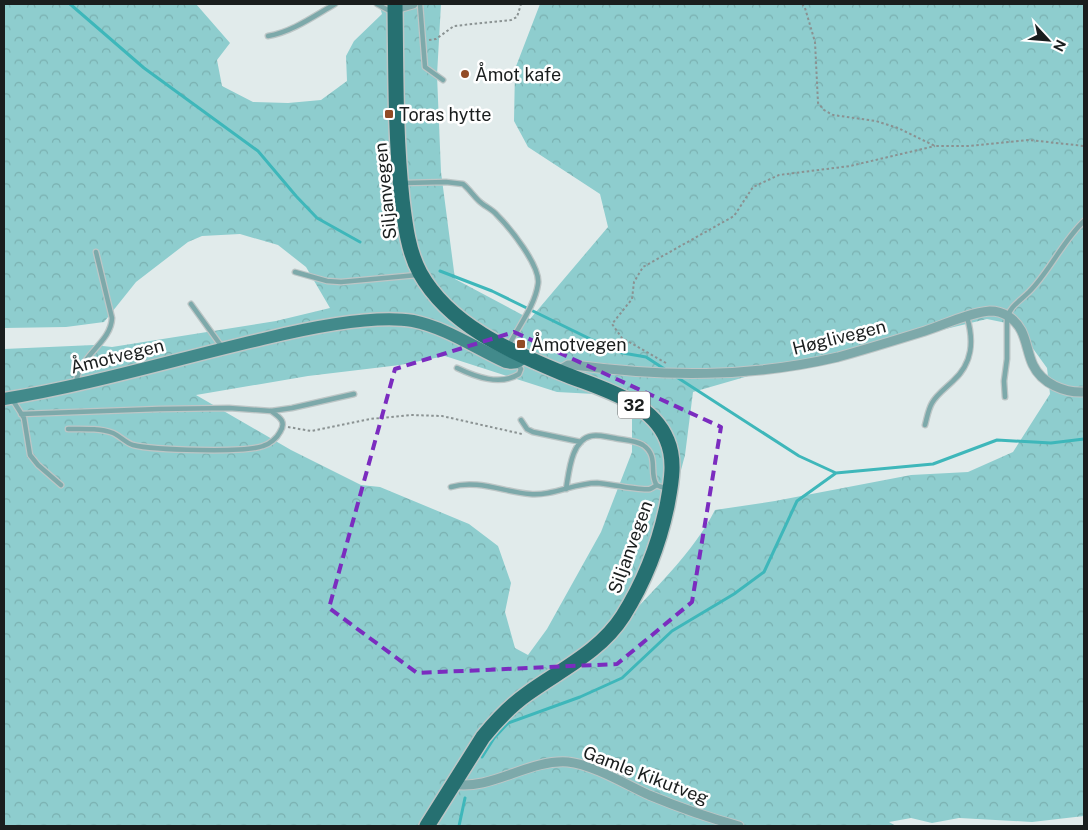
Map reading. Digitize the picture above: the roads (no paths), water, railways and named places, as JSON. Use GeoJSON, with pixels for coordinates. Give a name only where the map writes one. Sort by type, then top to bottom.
{"type":"FeatureCollection","features":[{"type":"Feature","properties":{"kind":"main road","name":"Siljanvegen"},"geometry":{"type":"LineString","coordinates":[[395,6],[396,108],[400,183],[408,239],[420,273],[434,295],[453,314],[476,330],[508,348],[520,359],[558,371],[640,408],[654,420],[664,433],[671,451],[672,470],[664,487],[662,522],[646,570],[633,599],[616,626],[593,649],[525,695],[500,717],[483,737],[427,826]]}},
{"type":"Feature","properties":{"kind":"main road","name":"Åmotvegen"},"geometry":{"type":"LineString","coordinates":[[7,399],[223,348],[322,327],[361,322],[401,320],[436,327],[506,362],[520,359]]}},
{"type":"Feature","properties":{"kind":"street"},"geometry":{"type":"LineString","coordinates":[[395,6],[413,4]]}},
{"type":"Feature","properties":{"kind":"street","name":"Høglivegen"},"geometry":{"type":"LineString","coordinates":[[558,371],[568,365],[574,365],[648,373],[728,374],[802,364],[865,349],[992,311],[1008,316]]}},
{"type":"Feature","properties":{"kind":"street"},"geometry":{"type":"LineString","coordinates":[[1008,316],[1015,321],[1023,332],[1032,364],[1040,376],[1059,387],[1084,392]]}},
{"type":"Feature","properties":{"kind":"street","name":"Gamle Kikutveg"},"geometry":{"type":"LineString","coordinates":[[452,784],[469,786],[554,762],[568,762],[596,771],[650,795],[700,814],[740,826]]}},
{"type":"Feature","properties":{"kind":"lane"},"geometry":{"type":"LineString","coordinates":[[268,36],[276,35],[307,21],[335,4]]}},
{"type":"Feature","properties":{"kind":"lane"},"geometry":{"type":"LineString","coordinates":[[377,4],[388,10],[395,6]]}},
{"type":"Feature","properties":{"kind":"lane"},"geometry":{"type":"LineString","coordinates":[[420,4],[425,67],[443,80]]}},
{"type":"Feature","properties":{"kind":"lane"},"geometry":{"type":"LineString","coordinates":[[400,183],[446,182],[463,184],[507,226],[533,265],[538,279],[537,288],[532,303],[508,348]]}},
{"type":"Feature","properties":{"kind":"lane"},"geometry":{"type":"LineString","coordinates":[[1005,396],[1004,381],[1008,360],[1008,316],[1015,304],[1034,286],[1070,236],[1084,222]]}},
{"type":"Feature","properties":{"kind":"lane"},"geometry":{"type":"LineString","coordinates":[[76,384],[83,363],[108,334],[112,325],[96,252]]}},
{"type":"Feature","properties":{"kind":"lane"},"geometry":{"type":"LineString","coordinates":[[296,272],[327,281],[341,282],[406,277],[420,273]]}},
{"type":"Feature","properties":{"kind":"lane"},"geometry":{"type":"LineString","coordinates":[[190,304],[223,348]]}},
{"type":"Feature","properties":{"kind":"lane"},"geometry":{"type":"LineString","coordinates":[[924,425],[932,402],[967,365],[971,338],[967,317]]}},
{"type":"Feature","properties":{"kind":"lane"},"geometry":{"type":"LineString","coordinates":[[457,368],[478,377],[493,380],[502,379],[519,374],[521,369],[520,359]]}},
{"type":"Feature","properties":{"kind":"lane"},"geometry":{"type":"LineString","coordinates":[[21,414],[229,408],[272,411],[354,394]]}},
{"type":"Feature","properties":{"kind":"lane"},"geometry":{"type":"LineString","coordinates":[[7,399],[24,418],[30,455],[38,465],[61,485]]}},
{"type":"Feature","properties":{"kind":"lane"},"geometry":{"type":"LineString","coordinates":[[68,428],[98,430],[114,434],[132,444],[150,447],[248,450],[263,447],[279,434],[283,426],[282,419],[272,411]]}},
{"type":"Feature","properties":{"kind":"lane"},"geometry":{"type":"LineString","coordinates":[[521,420],[527,429],[532,432],[581,442]]}},
{"type":"Feature","properties":{"kind":"lane"},"geometry":{"type":"LineString","coordinates":[[451,487],[464,485],[480,486],[537,495],[566,489],[585,484],[595,483],[650,489],[664,487],[650,451],[643,445],[595,435],[588,436],[581,442],[572,458],[566,489]]}},
{"type":"Feature","properties":{"kind":"waterway"},"geometry":{"type":"LineString","coordinates":[[70,4],[144,68],[258,151],[317,218],[360,242]]}},
{"type":"Feature","properties":{"kind":"waterway"},"geometry":{"type":"LineString","coordinates":[[440,271],[492,291],[617,352],[646,357],[666,370]]}},
{"type":"Feature","properties":{"kind":"waterway"},"geometry":{"type":"LineString","coordinates":[[482,757],[494,738],[508,723],[580,697],[622,678],[672,631],[734,594],[764,572],[797,501],[836,473],[799,456],[675,376]]}},
{"type":"Feature","properties":{"kind":"waterway"},"geometry":{"type":"LineString","coordinates":[[836,473],[933,464],[997,440],[1051,443],[1084,439]]}},
{"type":"Feature","properties":{"kind":"waterway"},"geometry":{"type":"LineString","coordinates":[[459,826],[465,798]]}},
{"type":"Feature","properties":{"kind":"place","name":"Åmot kafe"},"geometry":{"type":"Point","coordinates":[465,74]}},
{"type":"Feature","properties":{"kind":"place","name":"Toras hytte"},"geometry":{"type":"Point","coordinates":[389,114]}},
{"type":"Feature","properties":{"kind":"place","name":"Åmotvegen"},"geometry":{"type":"Point","coordinates":[521,344]}}]}
